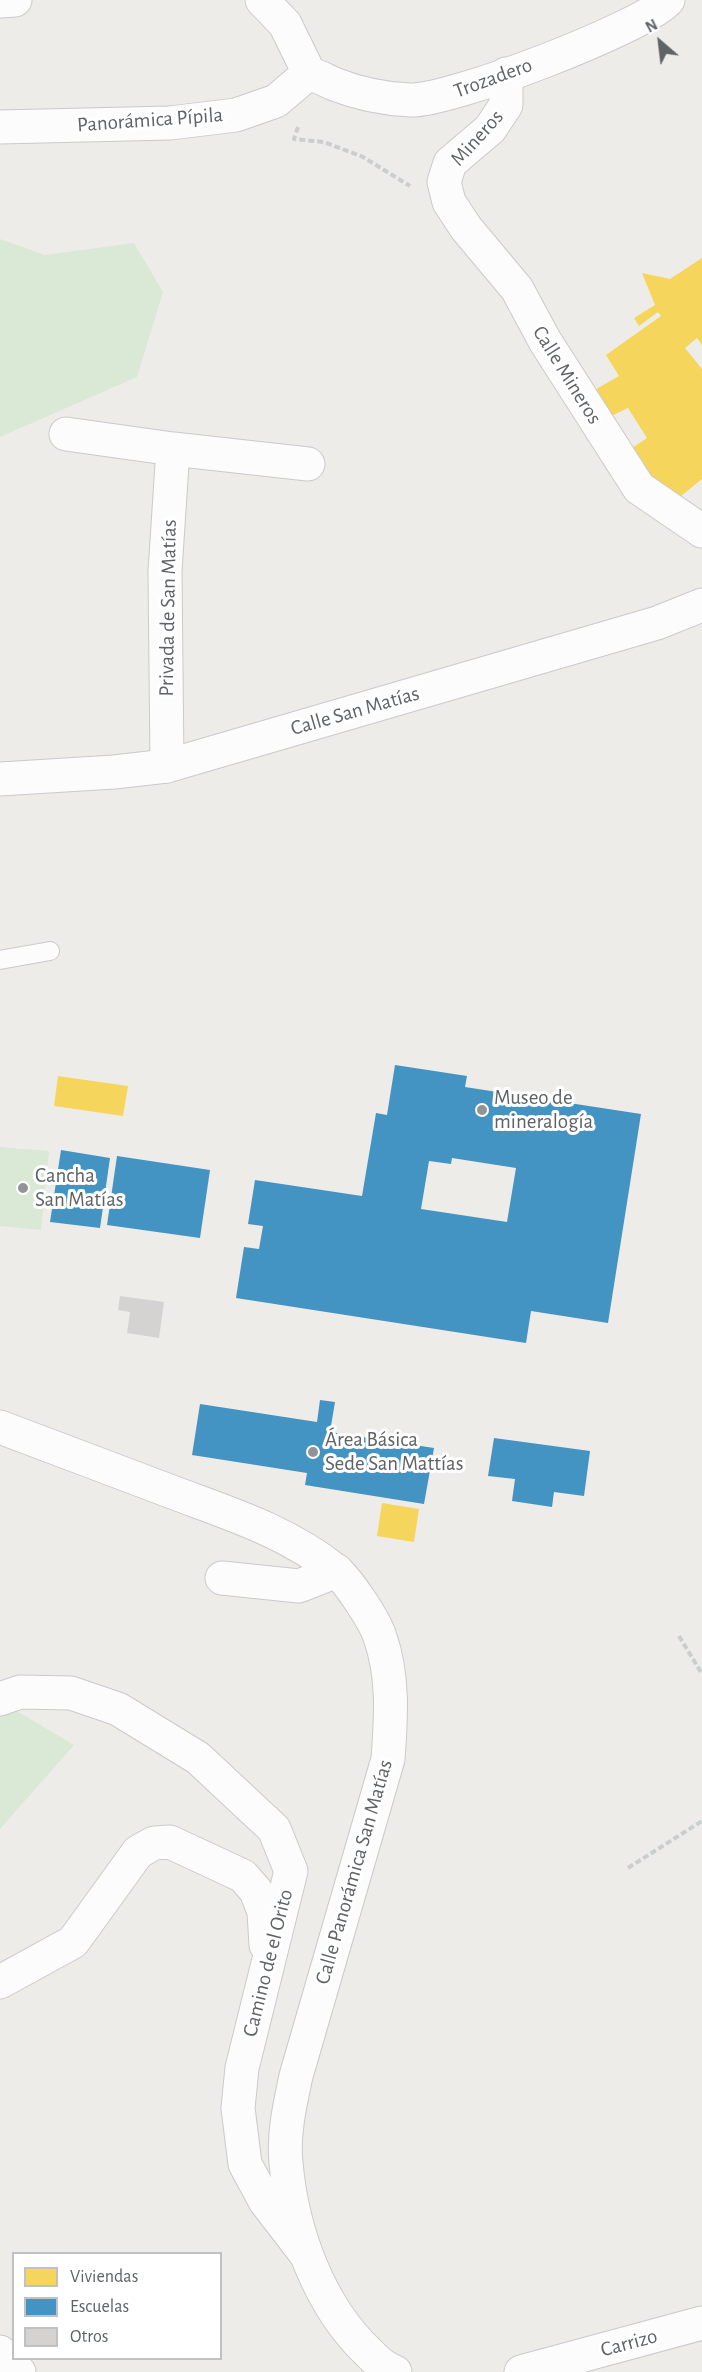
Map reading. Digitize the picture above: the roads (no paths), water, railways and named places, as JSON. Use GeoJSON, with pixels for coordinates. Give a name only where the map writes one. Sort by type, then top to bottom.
{"type":"FeatureCollection","features":[{"type":"Feature","properties":{"kind":"street"},"geometry":{"type":"LineString","coordinates":[[0,1],[15,0]]}},
{"type":"Feature","properties":{"kind":"street"},"geometry":{"type":"LineString","coordinates":[[262,0],[285,24],[313,74]]}},
{"type":"Feature","properties":{"kind":"street","name":"Trozadero"},"geometry":{"type":"LineString","coordinates":[[313,74],[347,88],[411,100],[449,94],[600,39],[636,22],[668,0]]}},
{"type":"Feature","properties":{"kind":"street","name":"Panorámica Pípila"},"geometry":{"type":"LineString","coordinates":[[0,127],[170,123],[236,115],[276,101],[313,74]]}},
{"type":"Feature","properties":{"kind":"street","name":"Mineros"},"geometry":{"type":"LineString","coordinates":[[449,202],[444,182],[450,163],[490,129],[506,105],[506,74]]}},
{"type":"Feature","properties":{"kind":"street","name":"Calle Mineros"},"geometry":{"type":"LineString","coordinates":[[449,202],[466,228],[517,289],[545,341],[639,488],[698,521]]}},
{"type":"Feature","properties":{"kind":"street"},"geometry":{"type":"LineString","coordinates":[[66,434],[308,464]]}},
{"type":"Feature","properties":{"kind":"street","name":"Privada de San Matías"},"geometry":{"type":"LineString","coordinates":[[167,766],[165,571],[173,449]]}},
{"type":"Feature","properties":{"kind":"street","name":"Calle San Matías"},"geometry":{"type":"LineString","coordinates":[[0,779],[114,772],[167,766],[657,623],[702,605]]}},
{"type":"Feature","properties":{"kind":"street","name":"Calle Panorámica San Matías"},"geometry":{"type":"LineString","coordinates":[[0,1427],[256,1524],[303,1546],[337,1571],[362,1604],[380,1636],[389,1672],[391,1714],[388,1759],[296,2076],[288,2118],[285,2161],[293,2210],[307,2256],[326,2296],[351,2337],[385,2368],[395,2372]]}},
{"type":"Feature","properties":{"kind":"street"},"geometry":{"type":"LineString","coordinates":[[222,1578],[299,1586],[337,1571]]}},
{"type":"Feature","properties":{"kind":"street","name":"Camino de el Orito"},"geometry":{"type":"LineString","coordinates":[[0,1699],[20,1692],[71,1693],[118,1709],[198,1758],[274,1829],[291,1871],[242,2068],[238,2108],[245,2164],[265,2201],[307,2256]]}},
{"type":"Feature","properties":{"kind":"street"},"geometry":{"type":"LineString","coordinates":[[0,1982],[73,1942],[138,1852],[154,1843],[170,1842],[243,1876],[256,1891],[264,1912],[267,1967]]}},
{"type":"Feature","properties":{"kind":"street","name":"Carrizo"},"geometry":{"type":"LineString","coordinates":[[521,2372],[702,2323]]}},
{"type":"Feature","properties":{"kind":"street"},"geometry":{"type":"LineString","coordinates":[[0,2352],[19,2372]]}},
{"type":"Feature","properties":{"kind":"lane"},"geometry":{"type":"LineString","coordinates":[[0,960],[50,951]]}},
{"type":"Feature","properties":{"kind":"place","name":"Museo de mineralogía"},"geometry":{"type":"Point","coordinates":[482,1110]}},
{"type":"Feature","properties":{"kind":"place","name":"Cancha San Matías"},"geometry":{"type":"Point","coordinates":[23,1188]}},
{"type":"Feature","properties":{"kind":"place","name":"Área Básica Sede San Mattías"},"geometry":{"type":"Point","coordinates":[313,1452]}}]}
